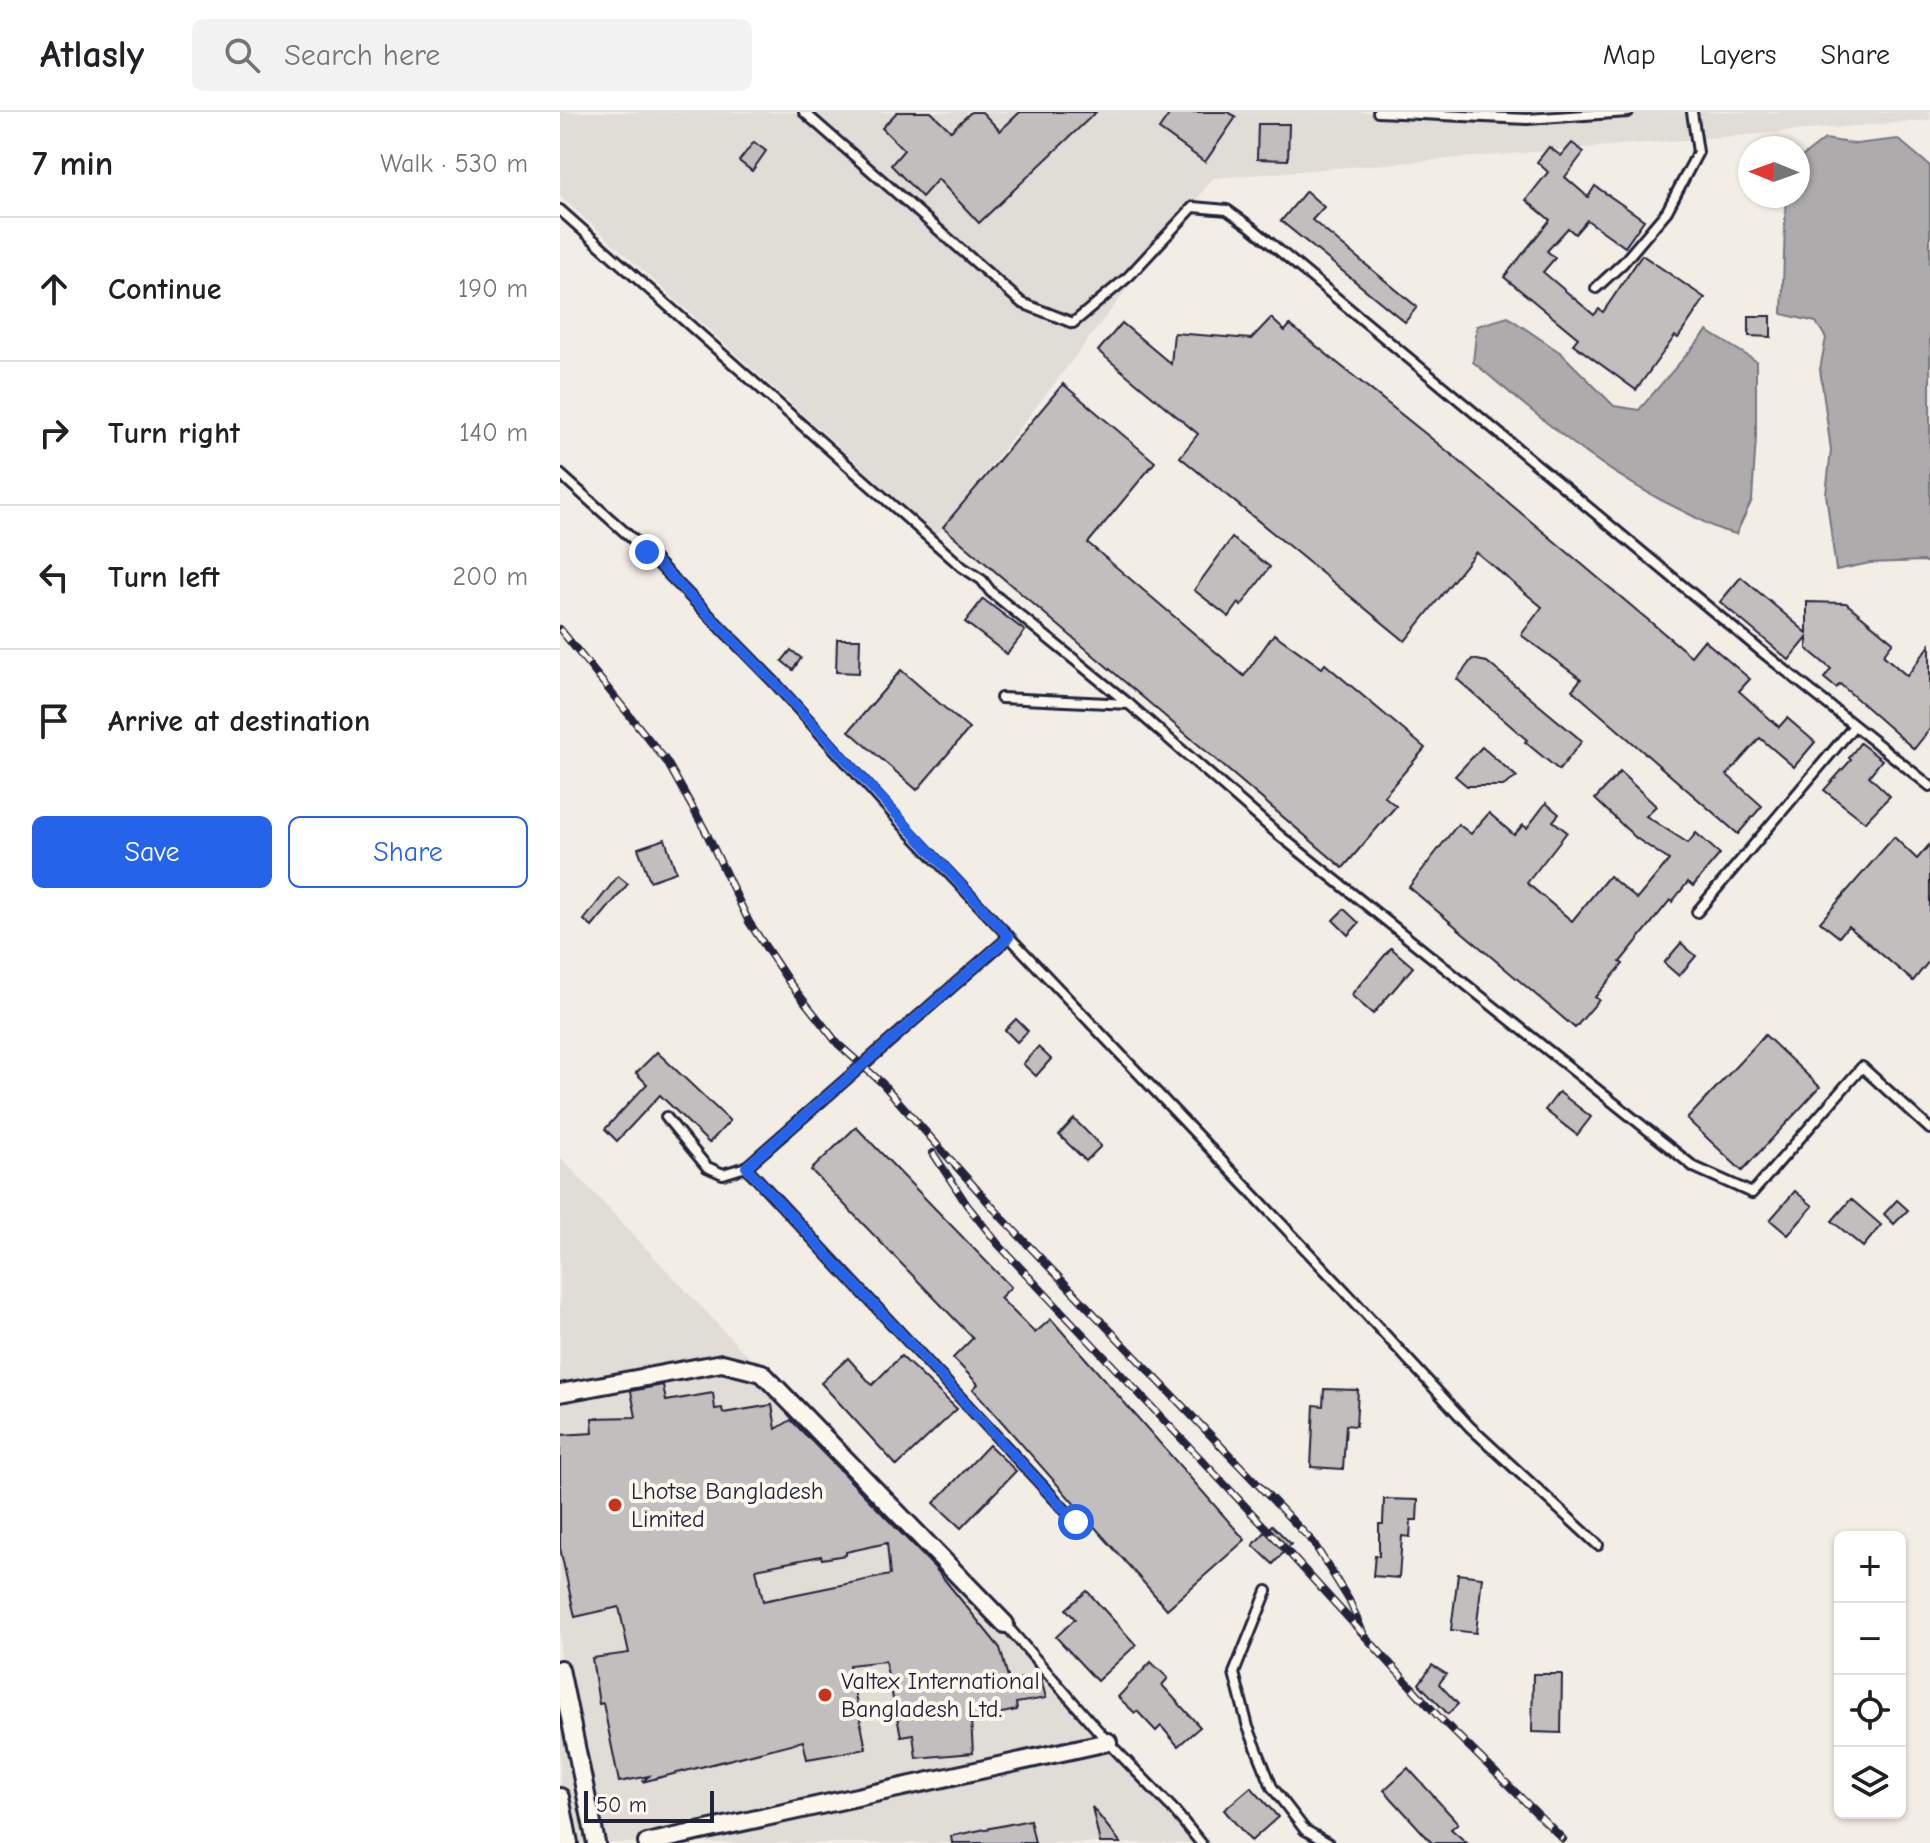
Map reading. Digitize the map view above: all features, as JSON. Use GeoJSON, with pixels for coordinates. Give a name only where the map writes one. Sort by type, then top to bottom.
{"type":"FeatureCollection","features":[{"type":"Feature","properties":{"kind":"street"},"geometry":{"type":"LineString","coordinates":[[560,1393],[722,1363],[762,1373],[1005,1624]]}},
{"type":"Feature","properties":{"kind":"street"},"geometry":{"type":"LineString","coordinates":[[560,1669],[596,1843]]}},
{"type":"Feature","properties":{"kind":"street"},"geometry":{"type":"LineString","coordinates":[[647,1843],[677,1840],[1108,1742]]}},
{"type":"Feature","properties":{"kind":"street"},"geometry":{"type":"LineString","coordinates":[[560,1797],[569,1843]]}},
{"type":"Feature","properties":{"kind":"lane"},"geometry":{"type":"LineString","coordinates":[[804,112],[1022,303],[1073,323],[1129,276],[1193,207],[1227,210],[1761,651],[1930,786]]}},
{"type":"Feature","properties":{"kind":"lane"},"geometry":{"type":"LineString","coordinates":[[1378,112],[1527,119],[1628,112]]}},
{"type":"Feature","properties":{"kind":"lane"},"geometry":{"type":"LineString","coordinates":[[1596,288],[1623,263],[1667,211],[1698,152],[1692,112]]}},
{"type":"Feature","properties":{"kind":"lane"},"geometry":{"type":"LineString","coordinates":[[560,210],[962,567],[982,580],[991,592],[1129,704],[1279,835],[1694,1167],[1752,1193],[1862,1067],[1930,1129]]}},
{"type":"Feature","properties":{"kind":"lane"},"geometry":{"type":"LineString","coordinates":[[560,474],[647,552],[765,672],[1009,937],[1470,1427],[1598,1545]]}},
{"type":"Feature","properties":{"kind":"lane"},"geometry":{"type":"LineString","coordinates":[[1001,698],[1129,704]]}},
{"type":"Feature","properties":{"kind":"lane"},"geometry":{"type":"LineString","coordinates":[[1697,912],[1854,726]]}},
{"type":"Feature","properties":{"kind":"lane"},"geometry":{"type":"LineString","coordinates":[[666,1117],[707,1167],[723,1174],[746,1167],[1009,937]]}},
{"type":"Feature","properties":{"kind":"lane"},"geometry":{"type":"LineString","coordinates":[[746,1167],[1076,1522]]}},
{"type":"Feature","properties":{"kind":"lane"},"geometry":{"type":"LineString","coordinates":[[1267,1591],[1234,1673],[1248,1727],[1272,1787],[1305,1830],[1328,1843]]}},
{"type":"Feature","properties":{"kind":"lane"},"geometry":{"type":"LineString","coordinates":[[1005,1624],[1201,1843]]}},
{"type":"Feature","properties":{"kind":"shaded area"},"geometry":{"type":"Polygon","coordinates":[[[560,112],[1930,112],[1930,120],[1213,178],[937,535],[560,196],[560,112]]]}},
{"type":"Feature","properties":{"kind":"shaded area"},"geometry":{"type":"Polygon","coordinates":[[[1825,139],[1856,144],[1898,139],[1930,166],[1930,563],[1870,563],[1836,570],[1826,494],[1831,450],[1820,369],[1826,338],[1816,322],[1782,314],[1786,208],[1810,208],[1810,151],[1825,139]]]}},
{"type":"Feature","properties":{"kind":"shaded area"},"geometry":{"type":"Polygon","coordinates":[[[1508,317],[1561,353],[1614,406],[1639,410],[1707,331],[1756,361],[1752,500],[1736,534],[1710,525],[1655,497],[1600,463],[1473,362],[1477,326],[1508,317]]]}},
{"type":"Feature","properties":{"kind":"shaded area"},"geometry":{"type":"Polygon","coordinates":[[[560,1157],[903,1521],[1207,1843],[560,1843],[560,1157]]]}},
{"type":"Feature","properties":{"kind":"building"},"geometry":{"type":"Polygon","coordinates":[[[897,112],[931,112],[951,131],[971,112],[982,112],[1000,131],[1020,112],[1096,112],[979,223],[938,179],[922,197],[891,165],[904,150],[882,128],[897,112]]]}},
{"type":"Feature","properties":{"kind":"building"},"geometry":{"type":"Polygon","coordinates":[[[1171,112],[1228,112],[1236,117],[1205,162],[1159,129],[1171,112]]]}},
{"type":"Feature","properties":{"kind":"building"},"geometry":{"type":"Polygon","coordinates":[[[1258,124],[1289,124],[1288,160],[1257,159],[1258,124]]]}},
{"type":"Feature","properties":{"kind":"building"},"geometry":{"type":"Polygon","coordinates":[[[754,142],[766,151],[752,171],[739,161],[754,142]]]}},
{"type":"Feature","properties":{"kind":"building"},"geometry":{"type":"Polygon","coordinates":[[[1572,143],[1584,152],[1565,177],[1588,197],[1595,186],[1644,220],[1625,247],[1587,220],[1575,234],[1568,228],[1547,251],[1555,258],[1543,272],[1594,315],[1599,309],[1603,312],[1642,255],[1705,298],[1678,338],[1675,336],[1636,390],[1573,344],[1578,338],[1504,277],[1550,220],[1526,200],[1548,172],[1537,162],[1549,147],[1561,156],[1572,143]]]}},
{"type":"Feature","properties":{"kind":"building"},"geometry":{"type":"Polygon","coordinates":[[[1306,191],[1324,207],[1312,220],[1417,307],[1405,322],[1281,221],[1306,191]]]}},
{"type":"Feature","properties":{"kind":"building"},"geometry":{"type":"Polygon","coordinates":[[[1749,316],[1771,316],[1771,337],[1749,336],[1749,316]]]}},
{"type":"Feature","properties":{"kind":"building"},"geometry":{"type":"Polygon","coordinates":[[[1271,318],[1285,331],[1290,325],[1452,455],[1691,656],[1704,640],[1750,679],[1739,691],[1779,727],[1787,718],[1815,742],[1794,767],[1760,738],[1727,775],[1762,806],[1738,834],[1572,690],[1581,679],[1521,635],[1542,607],[1476,552],[1405,641],[1180,457],[1198,434],[1098,351],[1122,323],[1171,364],[1174,333],[1251,339],[1271,318]]]}},
{"type":"Feature","properties":{"kind":"building"},"geometry":{"type":"Polygon","coordinates":[[[1063,384],[1155,462],[1088,543],[1244,676],[1274,634],[1322,668],[1325,664],[1425,748],[1384,796],[1396,806],[1343,868],[943,527],[1063,384]]]}},
{"type":"Feature","properties":{"kind":"building"},"geometry":{"type":"Polygon","coordinates":[[[1232,538],[1270,567],[1229,617],[1194,590],[1232,538]]]}},
{"type":"Feature","properties":{"kind":"building"},"geometry":{"type":"Polygon","coordinates":[[[1741,577],[1807,633],[1807,602],[1846,603],[1893,642],[1883,655],[1907,676],[1930,645],[1930,729],[1914,749],[1840,684],[1836,688],[1824,678],[1831,669],[1807,649],[1807,638],[1789,660],[1720,602],[1741,577]]]}},
{"type":"Feature","properties":{"kind":"building"},"geometry":{"type":"Polygon","coordinates":[[[983,599],[1025,631],[1007,654],[965,622],[983,599]]]}},
{"type":"Feature","properties":{"kind":"building"},"geometry":{"type":"Polygon","coordinates":[[[837,639],[860,639],[859,673],[836,672],[837,639]]]}},
{"type":"Feature","properties":{"kind":"building"},"geometry":{"type":"Polygon","coordinates":[[[791,650],[801,658],[793,670],[782,661],[791,650]]]}},
{"type":"Feature","properties":{"kind":"building"},"geometry":{"type":"Polygon","coordinates":[[[1472,659],[1487,662],[1582,741],[1559,770],[1457,679],[1472,659]]]}},
{"type":"Feature","properties":{"kind":"building"},"geometry":{"type":"Polygon","coordinates":[[[901,670],[969,729],[917,790],[849,731],[901,670]]]}},
{"type":"Feature","properties":{"kind":"building"},"geometry":{"type":"Polygon","coordinates":[[[1860,743],[1882,760],[1869,776],[1890,796],[1865,822],[1824,790],[1851,760],[1849,758],[1860,743]]]}},
{"type":"Feature","properties":{"kind":"building"},"geometry":{"type":"Polygon","coordinates":[[[1482,747],[1517,777],[1503,786],[1467,786],[1455,776],[1482,747]]]}},
{"type":"Feature","properties":{"kind":"building"},"geometry":{"type":"Polygon","coordinates":[[[1620,772],[1656,806],[1646,816],[1688,843],[1696,833],[1720,854],[1693,886],[1688,882],[1672,902],[1670,900],[1620,962],[1623,964],[1595,997],[1599,1000],[1575,1028],[1409,887],[1458,824],[1471,834],[1489,813],[1514,835],[1523,825],[1527,828],[1546,803],[1559,814],[1553,821],[1567,832],[1527,883],[1572,921],[1609,876],[1637,899],[1669,860],[1636,838],[1595,799],[1620,772]]]}},
{"type":"Feature","properties":{"kind":"building"},"geometry":{"type":"Polygon","coordinates":[[[1894,837],[1917,859],[1930,844],[1930,960],[1913,981],[1848,926],[1839,937],[1820,922],[1894,837]]]}},
{"type":"Feature","properties":{"kind":"building"},"geometry":{"type":"Polygon","coordinates":[[[665,839],[676,872],[650,881],[638,848],[665,839]]]}},
{"type":"Feature","properties":{"kind":"building"},"geometry":{"type":"Polygon","coordinates":[[[618,876],[628,884],[592,927],[584,920],[618,876]]]}},
{"type":"Feature","properties":{"kind":"building"},"geometry":{"type":"Polygon","coordinates":[[[1344,909],[1359,923],[1348,935],[1333,920],[1344,909]]]}},
{"type":"Feature","properties":{"kind":"building"},"geometry":{"type":"Polygon","coordinates":[[[1681,943],[1696,956],[1679,976],[1664,963],[1681,943]]]}},
{"type":"Feature","properties":{"kind":"building"},"geometry":{"type":"Polygon","coordinates":[[[1391,948],[1413,967],[1373,1014],[1351,995],[1391,948]]]}},
{"type":"Feature","properties":{"kind":"building"},"geometry":{"type":"Polygon","coordinates":[[[1016,1019],[1028,1031],[1017,1042],[1005,1030],[1016,1019]]]}},
{"type":"Feature","properties":{"kind":"building"},"geometry":{"type":"Polygon","coordinates":[[[1765,1035],[1820,1087],[1742,1171],[1687,1119],[1765,1035]]]}},
{"type":"Feature","properties":{"kind":"building"},"geometry":{"type":"Polygon","coordinates":[[[1038,1047],[1051,1059],[1036,1076],[1023,1064],[1038,1047]]]}},
{"type":"Feature","properties":{"kind":"building"},"geometry":{"type":"Polygon","coordinates":[[[657,1052],[730,1121],[709,1143],[660,1095],[617,1141],[605,1129],[647,1084],[636,1073],[657,1052]]]}},
{"type":"Feature","properties":{"kind":"building"},"geometry":{"type":"Polygon","coordinates":[[[1559,1092],[1591,1117],[1577,1135],[1545,1110],[1559,1092]]]}},
{"type":"Feature","properties":{"kind":"building"},"geometry":{"type":"Polygon","coordinates":[[[1074,1119],[1101,1146],[1086,1161],[1059,1135],[1074,1119]]]}},
{"type":"Feature","properties":{"kind":"building"},"geometry":{"type":"Polygon","coordinates":[[[856,1127],[1011,1287],[1000,1298],[1035,1333],[1051,1319],[1245,1540],[1167,1609],[973,1389],[978,1384],[953,1358],[973,1338],[811,1170],[856,1127]]]}},
{"type":"Feature","properties":{"kind":"building"},"geometry":{"type":"Polygon","coordinates":[[[1795,1191],[1813,1206],[1788,1235],[1770,1220],[1795,1191]]]}},
{"type":"Feature","properties":{"kind":"building"},"geometry":{"type":"Polygon","coordinates":[[[1851,1199],[1881,1225],[1863,1247],[1832,1221],[1851,1199]]]}},
{"type":"Feature","properties":{"kind":"building"},"geometry":{"type":"Polygon","coordinates":[[[1897,1200],[1908,1210],[1894,1224],[1884,1214],[1897,1200]]]}},
{"type":"Feature","properties":{"kind":"building"},"geometry":{"type":"Polygon","coordinates":[[[901,1356],[957,1409],[897,1466],[821,1383],[848,1358],[872,1385],[901,1356]]]}},
{"type":"Feature","properties":{"kind":"building"},"geometry":{"type":"Polygon","coordinates":[[[663,1385],[666,1401],[713,1393],[715,1409],[722,1408],[723,1413],[772,1405],[776,1429],[791,1420],[935,1568],[1000,1648],[1009,1681],[1040,1675],[1046,1698],[1016,1703],[1017,1710],[971,1719],[973,1753],[916,1758],[913,1734],[901,1736],[885,1661],[849,1665],[866,1749],[807,1759],[803,1741],[642,1782],[649,1776],[619,1782],[603,1703],[599,1704],[592,1658],[629,1653],[619,1607],[575,1617],[560,1548],[560,1435],[593,1433],[592,1418],[636,1417],[631,1391],[663,1385]],[[887,1543],[846,1552],[846,1555],[822,1559],[821,1556],[756,1569],[763,1601],[890,1575],[887,1543]]]}},
{"type":"Feature","properties":{"kind":"building"},"geometry":{"type":"Polygon","coordinates":[[[1324,1389],[1358,1390],[1356,1426],[1346,1425],[1343,1469],[1311,1467],[1314,1405],[1323,1406],[1324,1389]]]}},
{"type":"Feature","properties":{"kind":"building"},"geometry":{"type":"Polygon","coordinates":[[[989,1445],[1016,1471],[961,1528],[934,1503],[989,1445]]]}},
{"type":"Feature","properties":{"kind":"building"},"geometry":{"type":"Polygon","coordinates":[[[1384,1499],[1418,1500],[1417,1520],[1411,1520],[1410,1537],[1402,1536],[1399,1578],[1373,1576],[1375,1555],[1379,1556],[1379,1524],[1383,1524],[1384,1499]]]}},
{"type":"Feature","properties":{"kind":"building"},"geometry":{"type":"Polygon","coordinates":[[[1272,1525],[1291,1544],[1273,1564],[1253,1545],[1272,1525]]]}},
{"type":"Feature","properties":{"kind":"building"},"geometry":{"type":"Polygon","coordinates":[[[1458,1574],[1482,1577],[1476,1633],[1451,1630],[1458,1574]]]}},
{"type":"Feature","properties":{"kind":"building"},"geometry":{"type":"Polygon","coordinates":[[[1087,1591],[1136,1645],[1097,1681],[1056,1637],[1075,1619],[1066,1609],[1087,1591]]]}},
{"type":"Feature","properties":{"kind":"building"},"geometry":{"type":"Polygon","coordinates":[[[1151,1662],[1168,1678],[1162,1685],[1200,1727],[1178,1746],[1161,1726],[1156,1731],[1118,1697],[1151,1662]]]}},
{"type":"Feature","properties":{"kind":"building"},"geometry":{"type":"Polygon","coordinates":[[[1432,1665],[1446,1674],[1439,1684],[1458,1704],[1448,1714],[1419,1684],[1432,1665]]]}},
{"type":"Feature","properties":{"kind":"building"},"geometry":{"type":"Polygon","coordinates":[[[1533,1674],[1562,1674],[1561,1733],[1532,1732],[1533,1674]]]}},
{"type":"Feature","properties":{"kind":"building"},"geometry":{"type":"Polygon","coordinates":[[[1408,1768],[1458,1823],[1451,1829],[1467,1843],[1432,1843],[1384,1790],[1408,1768]]]}},
{"type":"Feature","properties":{"kind":"building"},"geometry":{"type":"Polygon","coordinates":[[[1251,1787],[1278,1817],[1251,1841],[1224,1810],[1251,1787]]]}},
{"type":"Feature","properties":{"kind":"building"},"geometry":{"type":"Polygon","coordinates":[[[1092,1807],[1121,1843],[1100,1843],[1092,1807]]]}},
{"type":"Feature","properties":{"kind":"building"},"geometry":{"type":"Polygon","coordinates":[[[1030,1820],[1035,1843],[952,1843],[951,1836],[1030,1820]]]}},
{"type":"Feature","properties":{"kind":"railway"},"geometry":{"type":"LineString","coordinates":[[560,629],[667,762],[705,830],[749,922],[789,982],[838,1044],[882,1083],[1005,1221],[1313,1542],[1349,1600],[1364,1635]]}},
{"type":"Feature","properties":{"kind":"railway"},"geometry":{"type":"LineString","coordinates":[[933,1153],[967,1205],[998,1244],[1438,1716],[1563,1839]]}},
{"type":"Feature","properties":{"kind":"place","name":"Lhotse Bangladesh Limited"},"geometry":{"type":"Point","coordinates":[615,1505]}},
{"type":"Feature","properties":{"kind":"place","name":"Valtex International Bangladesh Ltd."},"geometry":{"type":"Point","coordinates":[825,1695]}},
{"type":"Feature","properties":{"kind":"route"},"geometry":{"type":"LineString","coordinates":[[647,552],[775,683],[1009,937],[746,1167],[1076,1522]]}}]}
